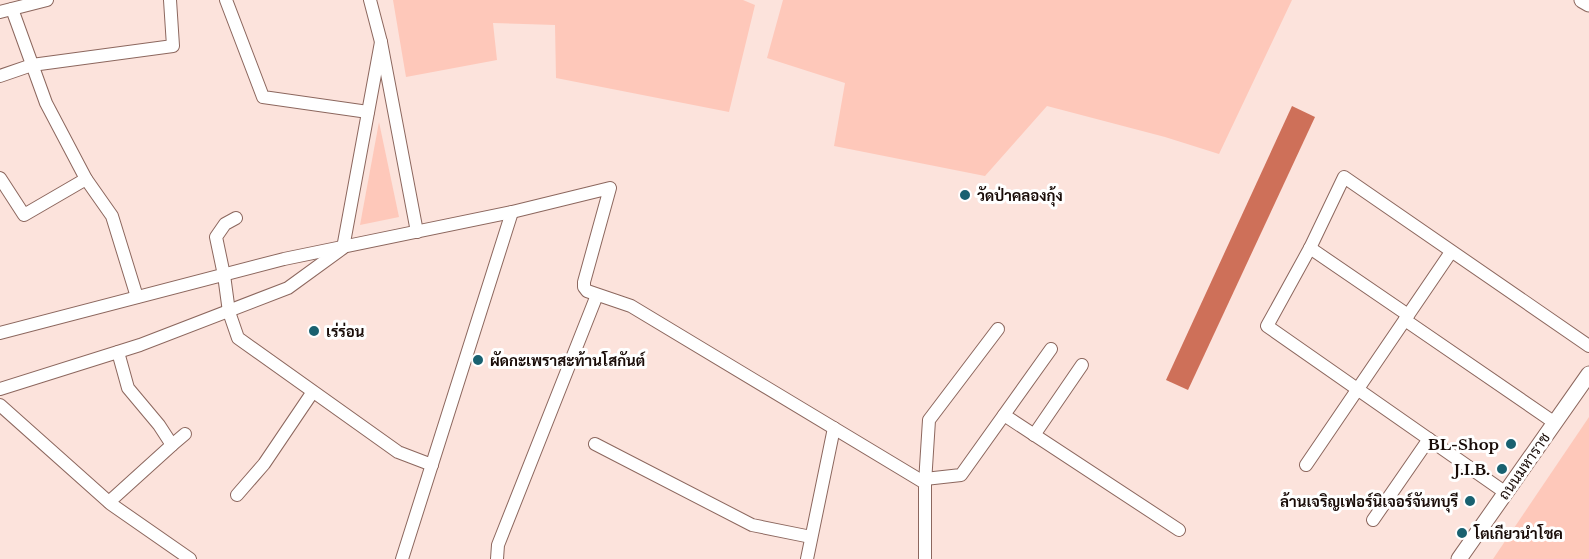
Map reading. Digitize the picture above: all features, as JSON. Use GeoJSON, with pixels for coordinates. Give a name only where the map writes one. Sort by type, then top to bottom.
{"type":"FeatureCollection","features":[{"type":"Feature","properties":{"kind":"street"},"geometry":{"type":"LineString","coordinates":[[47,0],[6,10],[32,65],[45,103],[86,179],[112,216],[137,297]]}},
{"type":"Feature","properties":{"kind":"street"},"geometry":{"type":"LineString","coordinates":[[0,76],[32,65],[173,46],[170,0]]}},
{"type":"Feature","properties":{"kind":"street"},"geometry":{"type":"LineString","coordinates":[[226,0],[263,97],[368,112]]}},
{"type":"Feature","properties":{"kind":"street"},"geometry":{"type":"LineString","coordinates":[[370,0],[381,42],[417,232]]}},
{"type":"Feature","properties":{"kind":"street"},"geometry":{"type":"LineString","coordinates":[[1582,0],[1589,4]]}},
{"type":"Feature","properties":{"kind":"street"},"geometry":{"type":"LineString","coordinates":[[0,389],[118,352],[288,288],[343,248],[381,42]]}},
{"type":"Feature","properties":{"kind":"street"},"geometry":{"type":"LineString","coordinates":[[1506,493],[1267,326],[1310,248],[1344,177],[1589,346]]}},
{"type":"Feature","properties":{"kind":"street"},"geometry":{"type":"LineString","coordinates":[[0,178],[24,215],[86,179]]}},
{"type":"Feature","properties":{"kind":"street"},"geometry":{"type":"LineString","coordinates":[[0,333],[284,259],[512,212],[610,188],[584,282],[587,291],[631,306],[925,481],[961,475],[1051,349]]}},
{"type":"Feature","properties":{"kind":"street"},"geometry":{"type":"LineString","coordinates":[[402,559],[512,212]]}},
{"type":"Feature","properties":{"kind":"street"},"geometry":{"type":"LineString","coordinates":[[236,218],[225,224],[216,237],[229,312],[238,338],[312,393],[398,452],[432,465]]}},
{"type":"Feature","properties":{"kind":"street"},"geometry":{"type":"LineString","coordinates":[[1310,248],[1555,423]]}},
{"type":"Feature","properties":{"kind":"street"},"geometry":{"type":"LineString","coordinates":[[1306,465],[1451,252]]}},
{"type":"Feature","properties":{"kind":"street"},"geometry":{"type":"LineString","coordinates":[[497,559],[498,545],[597,295]]}},
{"type":"Feature","properties":{"kind":"street"},"geometry":{"type":"LineString","coordinates":[[926,558],[925,481],[929,420],[998,329]]}},
{"type":"Feature","properties":{"kind":"street"},"geometry":{"type":"LineString","coordinates":[[118,352],[128,388],[159,425],[172,445]]}},
{"type":"Feature","properties":{"kind":"street"},"geometry":{"type":"LineString","coordinates":[[1034,435],[1082,364]]}},
{"type":"Feature","properties":{"kind":"street","name":"ถนนมหาราช"},"geometry":{"type":"LineString","coordinates":[[1459,559],[1589,374]]}},
{"type":"Feature","properties":{"kind":"street"},"geometry":{"type":"LineString","coordinates":[[237,495],[264,464],[312,393]]}},
{"type":"Feature","properties":{"kind":"street"},"geometry":{"type":"LineString","coordinates":[[0,405],[109,501],[190,559]]}},
{"type":"Feature","properties":{"kind":"street"},"geometry":{"type":"LineString","coordinates":[[1004,415],[1179,530]]}},
{"type":"Feature","properties":{"kind":"street"},"geometry":{"type":"LineString","coordinates":[[807,559],[834,428]]}},
{"type":"Feature","properties":{"kind":"street"},"geometry":{"type":"LineString","coordinates":[[109,501],[185,434]]}},
{"type":"Feature","properties":{"kind":"street"},"geometry":{"type":"LineString","coordinates":[[1373,520],[1429,439]]}},
{"type":"Feature","properties":{"kind":"street"},"geometry":{"type":"LineString","coordinates":[[594,444],[752,525],[811,537]]}},
{"type":"Feature","properties":{"kind":"shaded area"},"geometry":{"type":"Polygon","coordinates":[[[393,0],[743,0],[755,5],[729,112],[556,78],[555,25],[493,23],[497,60],[406,77],[393,0]]]}},
{"type":"Feature","properties":{"kind":"shaded area"},"geometry":{"type":"Polygon","coordinates":[[[783,0],[1292,0],[1219,154],[1165,137],[1047,106],[985,176],[834,146],[845,83],[767,58],[783,0]]]}},
{"type":"Feature","properties":{"kind":"shaded area"},"geometry":{"type":"Polygon","coordinates":[[[1292,106],[1315,117],[1188,390],[1166,380],[1292,106]]]}},
{"type":"Feature","properties":{"kind":"shaded area"},"geometry":{"type":"Polygon","coordinates":[[[379,122],[399,217],[360,225],[379,122]]]}},
{"type":"Feature","properties":{"kind":"shaded area"},"geometry":{"type":"Polygon","coordinates":[[[1589,417],[1589,559],[1493,559],[1589,417]]]}},
{"type":"Feature","properties":{"kind":"place","name":"วัดป่าคลองกุ้ง"},"geometry":{"type":"Point","coordinates":[965,195]}},
{"type":"Feature","properties":{"kind":"place","name":"เร่ร่อน"},"geometry":{"type":"Point","coordinates":[314,331]}},
{"type":"Feature","properties":{"kind":"place","name":"ผัดกะเพราสะท้านโสกันต์"},"geometry":{"type":"Point","coordinates":[478,360]}},
{"type":"Feature","properties":{"kind":"place","name":"BL-Shop"},"geometry":{"type":"Point","coordinates":[1511,444]}},
{"type":"Feature","properties":{"kind":"place","name":"J.I.B."},"geometry":{"type":"Point","coordinates":[1502,469]}},
{"type":"Feature","properties":{"kind":"place","name":"ล้านเจริญเฟอร์นิเจอร์จันทบุรี"},"geometry":{"type":"Point","coordinates":[1470,501]}},
{"type":"Feature","properties":{"kind":"place","name":"โตเกียวนำโชค"},"geometry":{"type":"Point","coordinates":[1462,533]}}]}
